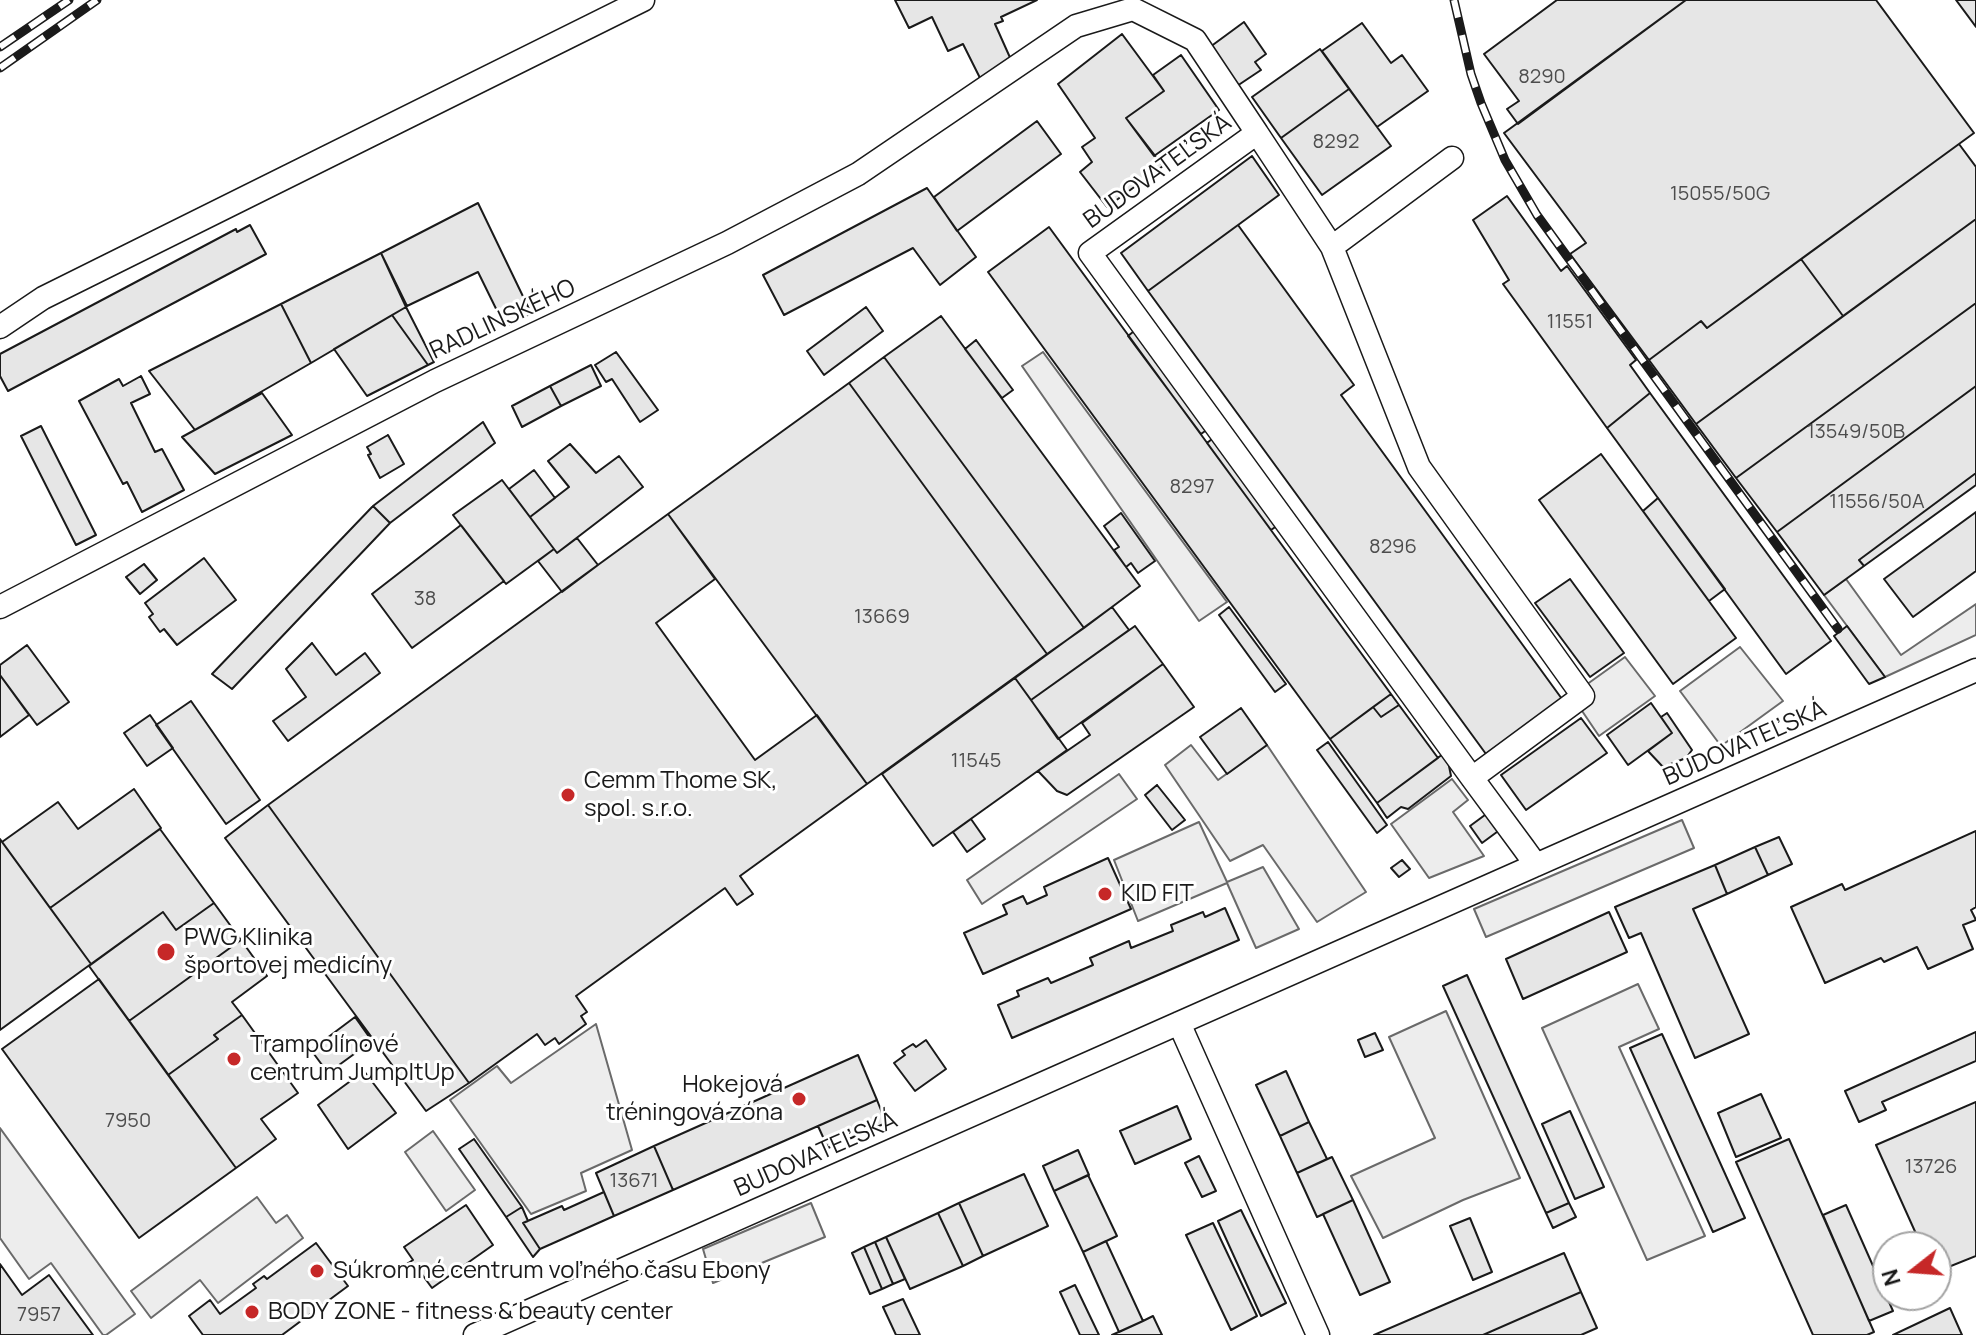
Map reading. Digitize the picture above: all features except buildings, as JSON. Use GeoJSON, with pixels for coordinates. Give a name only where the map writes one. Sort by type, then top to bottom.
{"type":"FeatureCollection","features":[{"type":"Feature","properties":{"kind":"street"},"geometry":{"type":"LineString","coordinates":[[0,327],[43,298],[643,0]]}},
{"type":"Feature","properties":{"kind":"street","name":"RADLINSKÉHO"},"geometry":{"type":"LineString","coordinates":[[0,607],[435,381],[727,243],[858,174],[1076,26],[1133,9],[1195,40],[1257,133]]}},
{"type":"Feature","properties":{"kind":"street","name":"BUDOVATEĽSKÁ"},"geometry":{"type":"LineString","coordinates":[[1472,778],[1583,696],[1419,467],[1332,247],[1257,133],[1090,253],[1472,778],[1536,865]]}},
{"type":"Feature","properties":{"kind":"street"},"geometry":{"type":"LineString","coordinates":[[1332,247],[1452,158]]}},
{"type":"Feature","properties":{"kind":"street","name":"BUDOVATEĽSKÁ"},"geometry":{"type":"LineString","coordinates":[[475,1335],[1976,670]]}},
{"type":"Feature","properties":{"kind":"street"},"geometry":{"type":"LineString","coordinates":[[1179,1023],[1318,1335]]}},
{"type":"Feature","properties":{"kind":"shaded area"},"geometry":{"type":"Polygon","coordinates":[[[1043,352],[1227,602],[1199,621],[1022,366],[1043,352]]]}},
{"type":"Feature","properties":{"kind":"shaded area"},"geometry":{"type":"Polygon","coordinates":[[[1846,579],[1901,655],[1976,604],[1976,635],[1885,677],[1824,595],[1846,579]]]}},
{"type":"Feature","properties":{"kind":"shaded area"},"geometry":{"type":"Polygon","coordinates":[[[1740,647],[1783,701],[1721,746],[1680,691],[1740,647]]]}},
{"type":"Feature","properties":{"kind":"shaded area"},"geometry":{"type":"Polygon","coordinates":[[[1625,657],[1655,696],[1599,736],[1576,702],[1579,690],[1625,657]]]}},
{"type":"Feature","properties":{"kind":"shaded area"},"geometry":{"type":"Polygon","coordinates":[[[1191,745],[1218,780],[1267,745],[1366,892],[1317,922],[1263,845],[1230,861],[1165,765],[1191,745]]]}},
{"type":"Feature","properties":{"kind":"shaded area"},"geometry":{"type":"Polygon","coordinates":[[[1119,774],[1137,799],[982,904],[967,880],[1119,774]]]}},
{"type":"Feature","properties":{"kind":"shaded area"},"geometry":{"type":"Polygon","coordinates":[[[1452,779],[1468,800],[1453,812],[1484,856],[1429,878],[1391,824],[1452,779]]]}},
{"type":"Feature","properties":{"kind":"shaded area"},"geometry":{"type":"Polygon","coordinates":[[[1682,820],[1694,848],[1486,937],[1474,909],[1682,820]]]}},
{"type":"Feature","properties":{"kind":"shaded area"},"geometry":{"type":"Polygon","coordinates":[[[1199,822],[1227,882],[1263,867],[1299,929],[1256,948],[1227,883],[1138,921],[1114,860],[1199,822]]]}},
{"type":"Feature","properties":{"kind":"shaded area"},"geometry":{"type":"Polygon","coordinates":[[[1638,984],[1659,1029],[1619,1047],[1705,1236],[1647,1260],[1542,1028],[1638,984]]]}},
{"type":"Feature","properties":{"kind":"shaded area"},"geometry":{"type":"Polygon","coordinates":[[[1446,1011],[1520,1178],[1463,1200],[1383,1238],[1351,1176],[1435,1138],[1389,1037],[1446,1011]]]}},
{"type":"Feature","properties":{"kind":"shaded area"},"geometry":{"type":"Polygon","coordinates":[[[596,1024],[632,1150],[581,1173],[586,1191],[531,1214],[450,1100],[497,1066],[511,1083],[596,1024]]]}},
{"type":"Feature","properties":{"kind":"shaded area"},"geometry":{"type":"Polygon","coordinates":[[[0,1128],[135,1314],[106,1335],[51,1263],[29,1279],[0,1238],[0,1128]]]}},
{"type":"Feature","properties":{"kind":"shaded area"},"geometry":{"type":"Polygon","coordinates":[[[433,1131],[475,1190],[446,1211],[405,1152],[433,1131]]]}},
{"type":"Feature","properties":{"kind":"shaded area"},"geometry":{"type":"Polygon","coordinates":[[[257,1197],[276,1223],[287,1215],[303,1238],[218,1303],[200,1280],[151,1318],[131,1291],[257,1197]]]}},
{"type":"Feature","properties":{"kind":"shaded area"},"geometry":{"type":"Polygon","coordinates":[[[811,1203],[825,1237],[713,1283],[703,1249],[811,1203]]]}},
{"type":"Feature","properties":{"kind":"railway"},"geometry":{"type":"LineString","coordinates":[[0,47],[69,0]]}},
{"type":"Feature","properties":{"kind":"railway"},"geometry":{"type":"LineString","coordinates":[[0,68],[97,0]]}},
{"type":"Feature","properties":{"kind":"railway"},"geometry":{"type":"LineString","coordinates":[[1454,0],[1481,103],[1505,160],[1537,215],[1838,629]]}},
{"type":"Feature","properties":{"kind":"place","name":"Cemm Thome SK, spol. s.r.o."},"geometry":{"type":"Point","coordinates":[568,795]}},
{"type":"Feature","properties":{"kind":"place","name":"KID FIT"},"geometry":{"type":"Point","coordinates":[1105,894]}},
{"type":"Feature","properties":{"kind":"place","name":"PWG Klinika športovej medicíny"},"geometry":{"type":"Point","coordinates":[166,952]}},
{"type":"Feature","properties":{"kind":"place","name":"Trampolínové centrum JumpItUp"},"geometry":{"type":"Point","coordinates":[234,1059]}},
{"type":"Feature","properties":{"kind":"place","name":"Hokejová tréningová zóna"},"geometry":{"type":"Point","coordinates":[799,1099]}},
{"type":"Feature","properties":{"kind":"place","name":"Súkromné centrum voľného času Ebony"},"geometry":{"type":"Point","coordinates":[317,1271]}},
{"type":"Feature","properties":{"kind":"place","name":"BODY ZONE - fitness & beauty center"},"geometry":{"type":"Point","coordinates":[252,1312]}}]}
